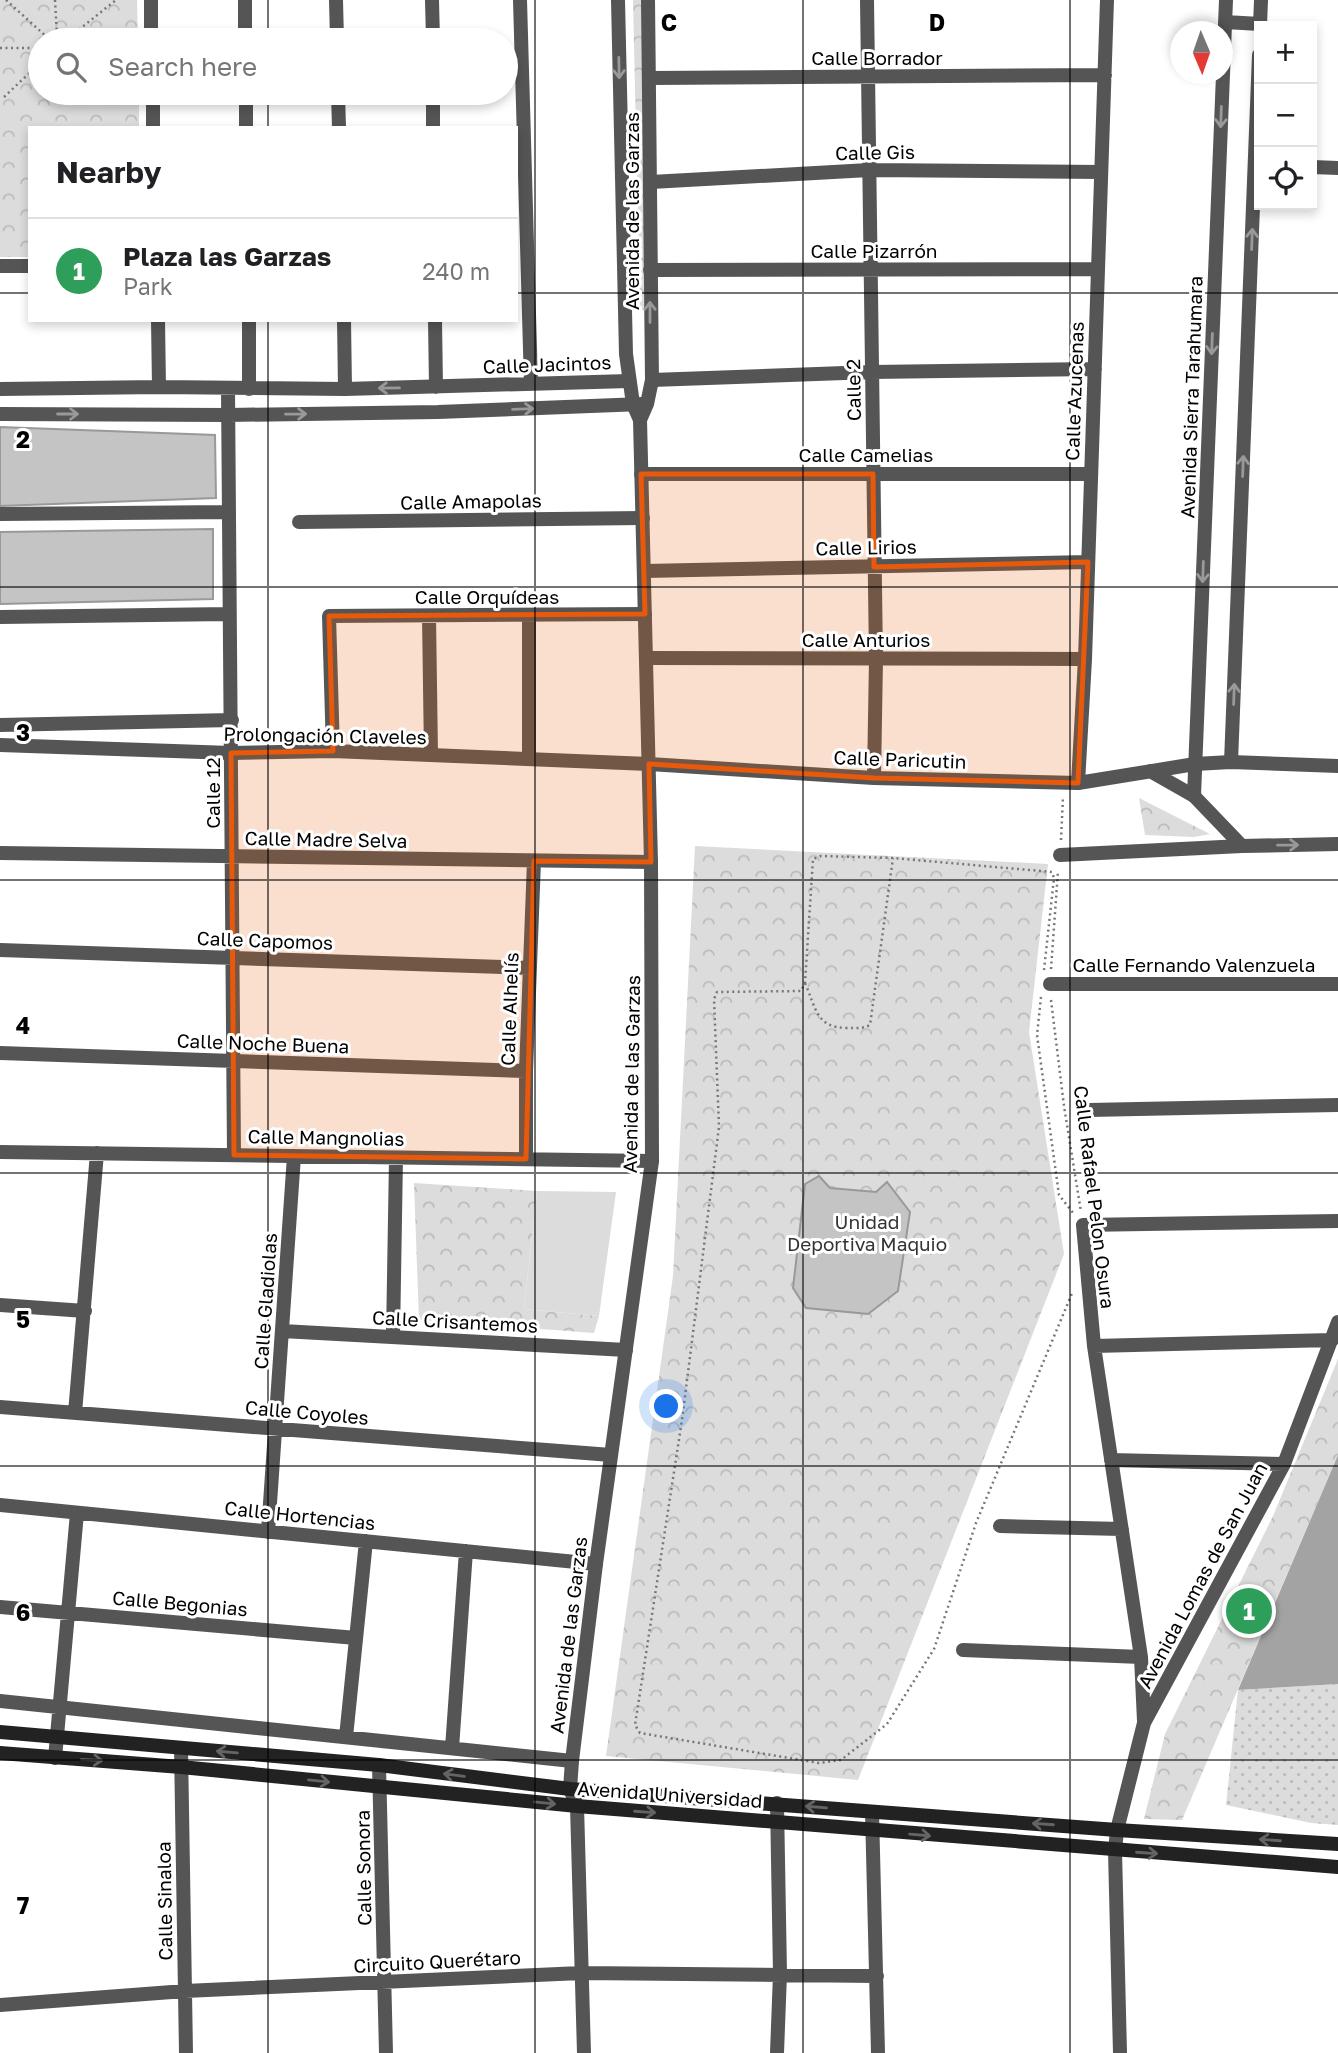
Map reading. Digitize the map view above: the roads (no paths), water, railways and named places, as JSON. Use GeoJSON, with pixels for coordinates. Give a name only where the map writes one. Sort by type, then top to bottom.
{"type":"FeatureCollection","features":[{"type":"Feature","properties":{"kind":"main road","name":"Avenida Universidad"},"geometry":{"type":"LineString","coordinates":[[0,1732],[379,1765],[570,1789],[1338,1844]]}},
{"type":"Feature","properties":{"kind":"main road","name":"Avenida Universidad"},"geometry":{"type":"LineString","coordinates":[[0,1753],[181,1767],[577,1807],[1338,1867]]}},
{"type":"Feature","properties":{"kind":"street"},"geometry":{"type":"LineString","coordinates":[[150,0],[151,28]]}},
{"type":"Feature","properties":{"kind":"street"},"geometry":{"type":"LineString","coordinates":[[244,0],[245,28]]}},
{"type":"Feature","properties":{"kind":"street"},"geometry":{"type":"LineString","coordinates":[[336,0],[337,28]]}},
{"type":"Feature","properties":{"kind":"street"},"geometry":{"type":"LineString","coordinates":[[432,0],[433,28]]}},
{"type":"Feature","properties":{"kind":"street"},"geometry":{"type":"LineString","coordinates":[[520,0],[531,384]]}},
{"type":"Feature","properties":{"kind":"street","name":"Avenida de las Garzas"},"geometry":{"type":"LineString","coordinates":[[618,0],[626,354],[629,381],[640,404]]}},
{"type":"Feature","properties":{"kind":"street","name":"Avenida de las Garzas"},"geometry":{"type":"LineString","coordinates":[[584,2053],[577,1807],[570,1789],[572,1761],[596,1564],[652,1161],[651,862],[639,420],[640,404],[652,380],[648,0]]}},
{"type":"Feature","properties":{"kind":"street","name":"Calle 2"},"geometry":{"type":"LineString","coordinates":[[867,0],[876,659],[874,778]]}},
{"type":"Feature","properties":{"kind":"street","name":"Calle Azucenas"},"geometry":{"type":"LineString","coordinates":[[1071,782],[1084,659],[1107,0]]}},
{"type":"Feature","properties":{"kind":"street","name":"Avenida Sierra Tarahumara"},"geometry":{"type":"LineString","coordinates":[[1225,21],[1226,0]]}},
{"type":"Feature","properties":{"kind":"street"},"geometry":{"type":"LineString","coordinates":[[1260,21],[1261,0]]}},
{"type":"Feature","properties":{"kind":"street"},"geometry":{"type":"LineString","coordinates":[[1233,23],[1254,24]]}},
{"type":"Feature","properties":{"kind":"street","name":"Calle Borrador"},"geometry":{"type":"LineString","coordinates":[[650,78],[1105,75]]}},
{"type":"Feature","properties":{"kind":"street","name":"Avenida Sierra Tarahumara"},"geometry":{"type":"LineString","coordinates":[[1194,796],[1222,84]]}},
{"type":"Feature","properties":{"kind":"street"},"geometry":{"type":"LineString","coordinates":[[1257,147],[1258,84]]}},
{"type":"Feature","properties":{"kind":"street"},"geometry":{"type":"LineString","coordinates":[[153,105],[153,126]]}},
{"type":"Feature","properties":{"kind":"street"},"geometry":{"type":"LineString","coordinates":[[246,105],[246,126]]}},
{"type":"Feature","properties":{"kind":"street"},"geometry":{"type":"LineString","coordinates":[[338,105],[339,126]]}},
{"type":"Feature","properties":{"kind":"street"},"geometry":{"type":"LineString","coordinates":[[433,105],[433,126]]}},
{"type":"Feature","properties":{"kind":"street"},"geometry":{"type":"LineString","coordinates":[[1317,167],[1338,168]]}},
{"type":"Feature","properties":{"kind":"street","name":"Calle Gis"},"geometry":{"type":"LineString","coordinates":[[650,182],[869,170],[1101,172]]}},
{"type":"Feature","properties":{"kind":"street"},"geometry":{"type":"LineString","coordinates":[[1231,762],[1255,210]]}},
{"type":"Feature","properties":{"kind":"street"},"geometry":{"type":"LineString","coordinates":[[0,266],[28,266]]}},
{"type":"Feature","properties":{"kind":"street","name":"Calle Pizarrón"},"geometry":{"type":"LineString","coordinates":[[650,270],[1098,269]]}},
{"type":"Feature","properties":{"kind":"street"},"geometry":{"type":"LineString","coordinates":[[158,322],[159,387]]}},
{"type":"Feature","properties":{"kind":"street"},"geometry":{"type":"LineString","coordinates":[[248,322],[249,389]]}},
{"type":"Feature","properties":{"kind":"street"},"geometry":{"type":"LineString","coordinates":[[344,322],[345,389]]}},
{"type":"Feature","properties":{"kind":"street"},"geometry":{"type":"LineString","coordinates":[[435,322],[436,387]]}},
{"type":"Feature","properties":{"kind":"street","name":"Calle Jacintos"},"geometry":{"type":"LineString","coordinates":[[0,389],[345,389],[872,372],[1094,369]]}},
{"type":"Feature","properties":{"kind":"street","name":"Calle 12"},"geometry":{"type":"LineString","coordinates":[[228,390],[234,1155]]}},
{"type":"Feature","properties":{"kind":"street"},"geometry":{"type":"LineString","coordinates":[[0,414],[438,412],[640,404]]}},
{"type":"Feature","properties":{"kind":"street","name":"Calle Camelias"},"geometry":{"type":"LineString","coordinates":[[641,474],[1091,474]]}},
{"type":"Feature","properties":{"kind":"street"},"geometry":{"type":"LineString","coordinates":[[0,514],[229,512]]}},
{"type":"Feature","properties":{"kind":"street","name":"Calle Amapolas"},"geometry":{"type":"LineString","coordinates":[[299,522],[643,518]]}},
{"type":"Feature","properties":{"kind":"street","name":"Calle Lirios"},"geometry":{"type":"LineString","coordinates":[[645,571],[1088,562]]}},
{"type":"Feature","properties":{"kind":"street"},"geometry":{"type":"LineString","coordinates":[[0,617],[229,614]]}},
{"type":"Feature","properties":{"kind":"street","name":"Calle Orquídeas"},"geometry":{"type":"LineString","coordinates":[[333,751],[329,616],[645,614]]}},
{"type":"Feature","properties":{"kind":"street"},"geometry":{"type":"LineString","coordinates":[[529,615],[529,759]]}},
{"type":"Feature","properties":{"kind":"street"},"geometry":{"type":"LineString","coordinates":[[429,616],[431,755]]}},
{"type":"Feature","properties":{"kind":"street","name":"Calle Anturios"},"geometry":{"type":"LineString","coordinates":[[646,658],[1084,659]]}},
{"type":"Feature","properties":{"kind":"street"},"geometry":{"type":"LineString","coordinates":[[0,725],[232,720]]}},
{"type":"Feature","properties":{"kind":"street","name":"Prolongación Claveles"},"geometry":{"type":"LineString","coordinates":[[0,745],[231,753],[333,751],[649,764]]}},
{"type":"Feature","properties":{"kind":"street","name":"Calle Paricutin"},"geometry":{"type":"LineString","coordinates":[[649,764],[874,778],[1071,782],[1195,764],[1231,762],[1338,766]]}},
{"type":"Feature","properties":{"kind":"street"},"geometry":{"type":"LineString","coordinates":[[1150,771],[1194,796],[1242,846]]}},
{"type":"Feature","properties":{"kind":"street"},"geometry":{"type":"LineString","coordinates":[[1060,855],[1338,844]]}},
{"type":"Feature","properties":{"kind":"street","name":"Calle Madre Selva"},"geometry":{"type":"LineString","coordinates":[[0,853],[651,862]]}},
{"type":"Feature","properties":{"kind":"street","name":"Calle Alhelís"},"geometry":{"type":"LineString","coordinates":[[526,1159],[526,1071],[534,861]]}},
{"type":"Feature","properties":{"kind":"street","name":"Calle Capomos"},"geometry":{"type":"LineString","coordinates":[[0,950],[529,968]]}},
{"type":"Feature","properties":{"kind":"street","name":"Calle Fernando Valenzuela"},"geometry":{"type":"LineString","coordinates":[[1045,990],[1338,984]]}},
{"type":"Feature","properties":{"kind":"street","name":"Calle Noche Buena"},"geometry":{"type":"LineString","coordinates":[[0,1053],[526,1071]]}},
{"type":"Feature","properties":{"kind":"street"},"geometry":{"type":"LineString","coordinates":[[1089,1110],[1338,1105]]}},
{"type":"Feature","properties":{"kind":"street","name":"Calle Mangnolias"},"geometry":{"type":"LineString","coordinates":[[0,1152],[652,1161]]}},
{"type":"Feature","properties":{"kind":"street"},"geometry":{"type":"LineString","coordinates":[[75,1413],[97,1153]]}},
{"type":"Feature","properties":{"kind":"street","name":"Calle Gladiolas"},"geometry":{"type":"LineString","coordinates":[[268,1532],[294,1156]]}},
{"type":"Feature","properties":{"kind":"street"},"geometry":{"type":"LineString","coordinates":[[393,1337],[396,1158]]}},
{"type":"Feature","properties":{"kind":"street","name":"Calle Rafael Pelon Osura"},"geometry":{"type":"LineString","coordinates":[[1144,1723],[1141,1657],[1094,1346],[1083,1225],[1338,1221]]}},
{"type":"Feature","properties":{"kind":"street"},"geometry":{"type":"LineString","coordinates":[[0,1305],[85,1311]]}},
{"type":"Feature","properties":{"kind":"street","name":"Avenida Lomas de San Juan"},"geometry":{"type":"LineString","coordinates":[[1120,2053],[1115,1851],[1117,1830],[1144,1723],[1284,1464],[1338,1322]]}},
{"type":"Feature","properties":{"kind":"street","name":"Calle Crisantemos"},"geometry":{"type":"LineString","coordinates":[[282,1331],[626,1350]]}},
{"type":"Feature","properties":{"kind":"street"},"geometry":{"type":"LineString","coordinates":[[1094,1346],[1332,1340]]}},
{"type":"Feature","properties":{"kind":"street","name":"Calle Coyoles"},"geometry":{"type":"LineString","coordinates":[[0,1407],[611,1455]]}},
{"type":"Feature","properties":{"kind":"street"},"geometry":{"type":"LineString","coordinates":[[1111,1460],[1284,1464]]}},
{"type":"Feature","properties":{"kind":"street","name":"Calle Hortencias"},"geometry":{"type":"LineString","coordinates":[[0,1505],[596,1564]]}},
{"type":"Feature","properties":{"kind":"street"},"geometry":{"type":"LineString","coordinates":[[55,1758],[77,1513]]}},
{"type":"Feature","properties":{"kind":"street"},"geometry":{"type":"LineString","coordinates":[[999,1526],[1122,1529]]}},
{"type":"Feature","properties":{"kind":"street"},"geometry":{"type":"LineString","coordinates":[[346,1737],[366,1541]]}},
{"type":"Feature","properties":{"kind":"street"},"geometry":{"type":"LineString","coordinates":[[452,1748],[466,1551]]}},
{"type":"Feature","properties":{"kind":"street","name":"Calle Begonias"},"geometry":{"type":"LineString","coordinates":[[0,1607],[356,1638]]}},
{"type":"Feature","properties":{"kind":"street"},"geometry":{"type":"LineString","coordinates":[[963,1650],[1141,1657]]}},
{"type":"Feature","properties":{"kind":"street"},"geometry":{"type":"LineString","coordinates":[[0,1701],[572,1761]]}},
{"type":"Feature","properties":{"kind":"street","name":"Calle Sinaloa"},"geometry":{"type":"LineString","coordinates":[[181,1748],[186,2053]]}},
{"type":"Feature","properties":{"kind":"street","name":"Calle Sonora"},"geometry":{"type":"LineString","coordinates":[[379,1765],[386,2053]]}},
{"type":"Feature","properties":{"kind":"street"},"geometry":{"type":"LineString","coordinates":[[777,2053],[780,1974],[778,1803]]}},
{"type":"Feature","properties":{"kind":"street"},"geometry":{"type":"LineString","coordinates":[[872,1812],[878,2053]]}},
{"type":"Feature","properties":{"kind":"street","name":"Circuito Querétaro"},"geometry":{"type":"LineString","coordinates":[[0,2005],[185,1991],[581,1973],[877,1976]]}},
{"type":"Feature","properties":{"kind":"place","name":"Plaza las Garzas"},"geometry":{"type":"Point","coordinates":[1249,1611]}},
{"type":"Feature","properties":{"kind":"park label","name":"Unidad Deportiva Maquio"},"geometry":{"type":"Point","coordinates":[867,1232]}}]}
